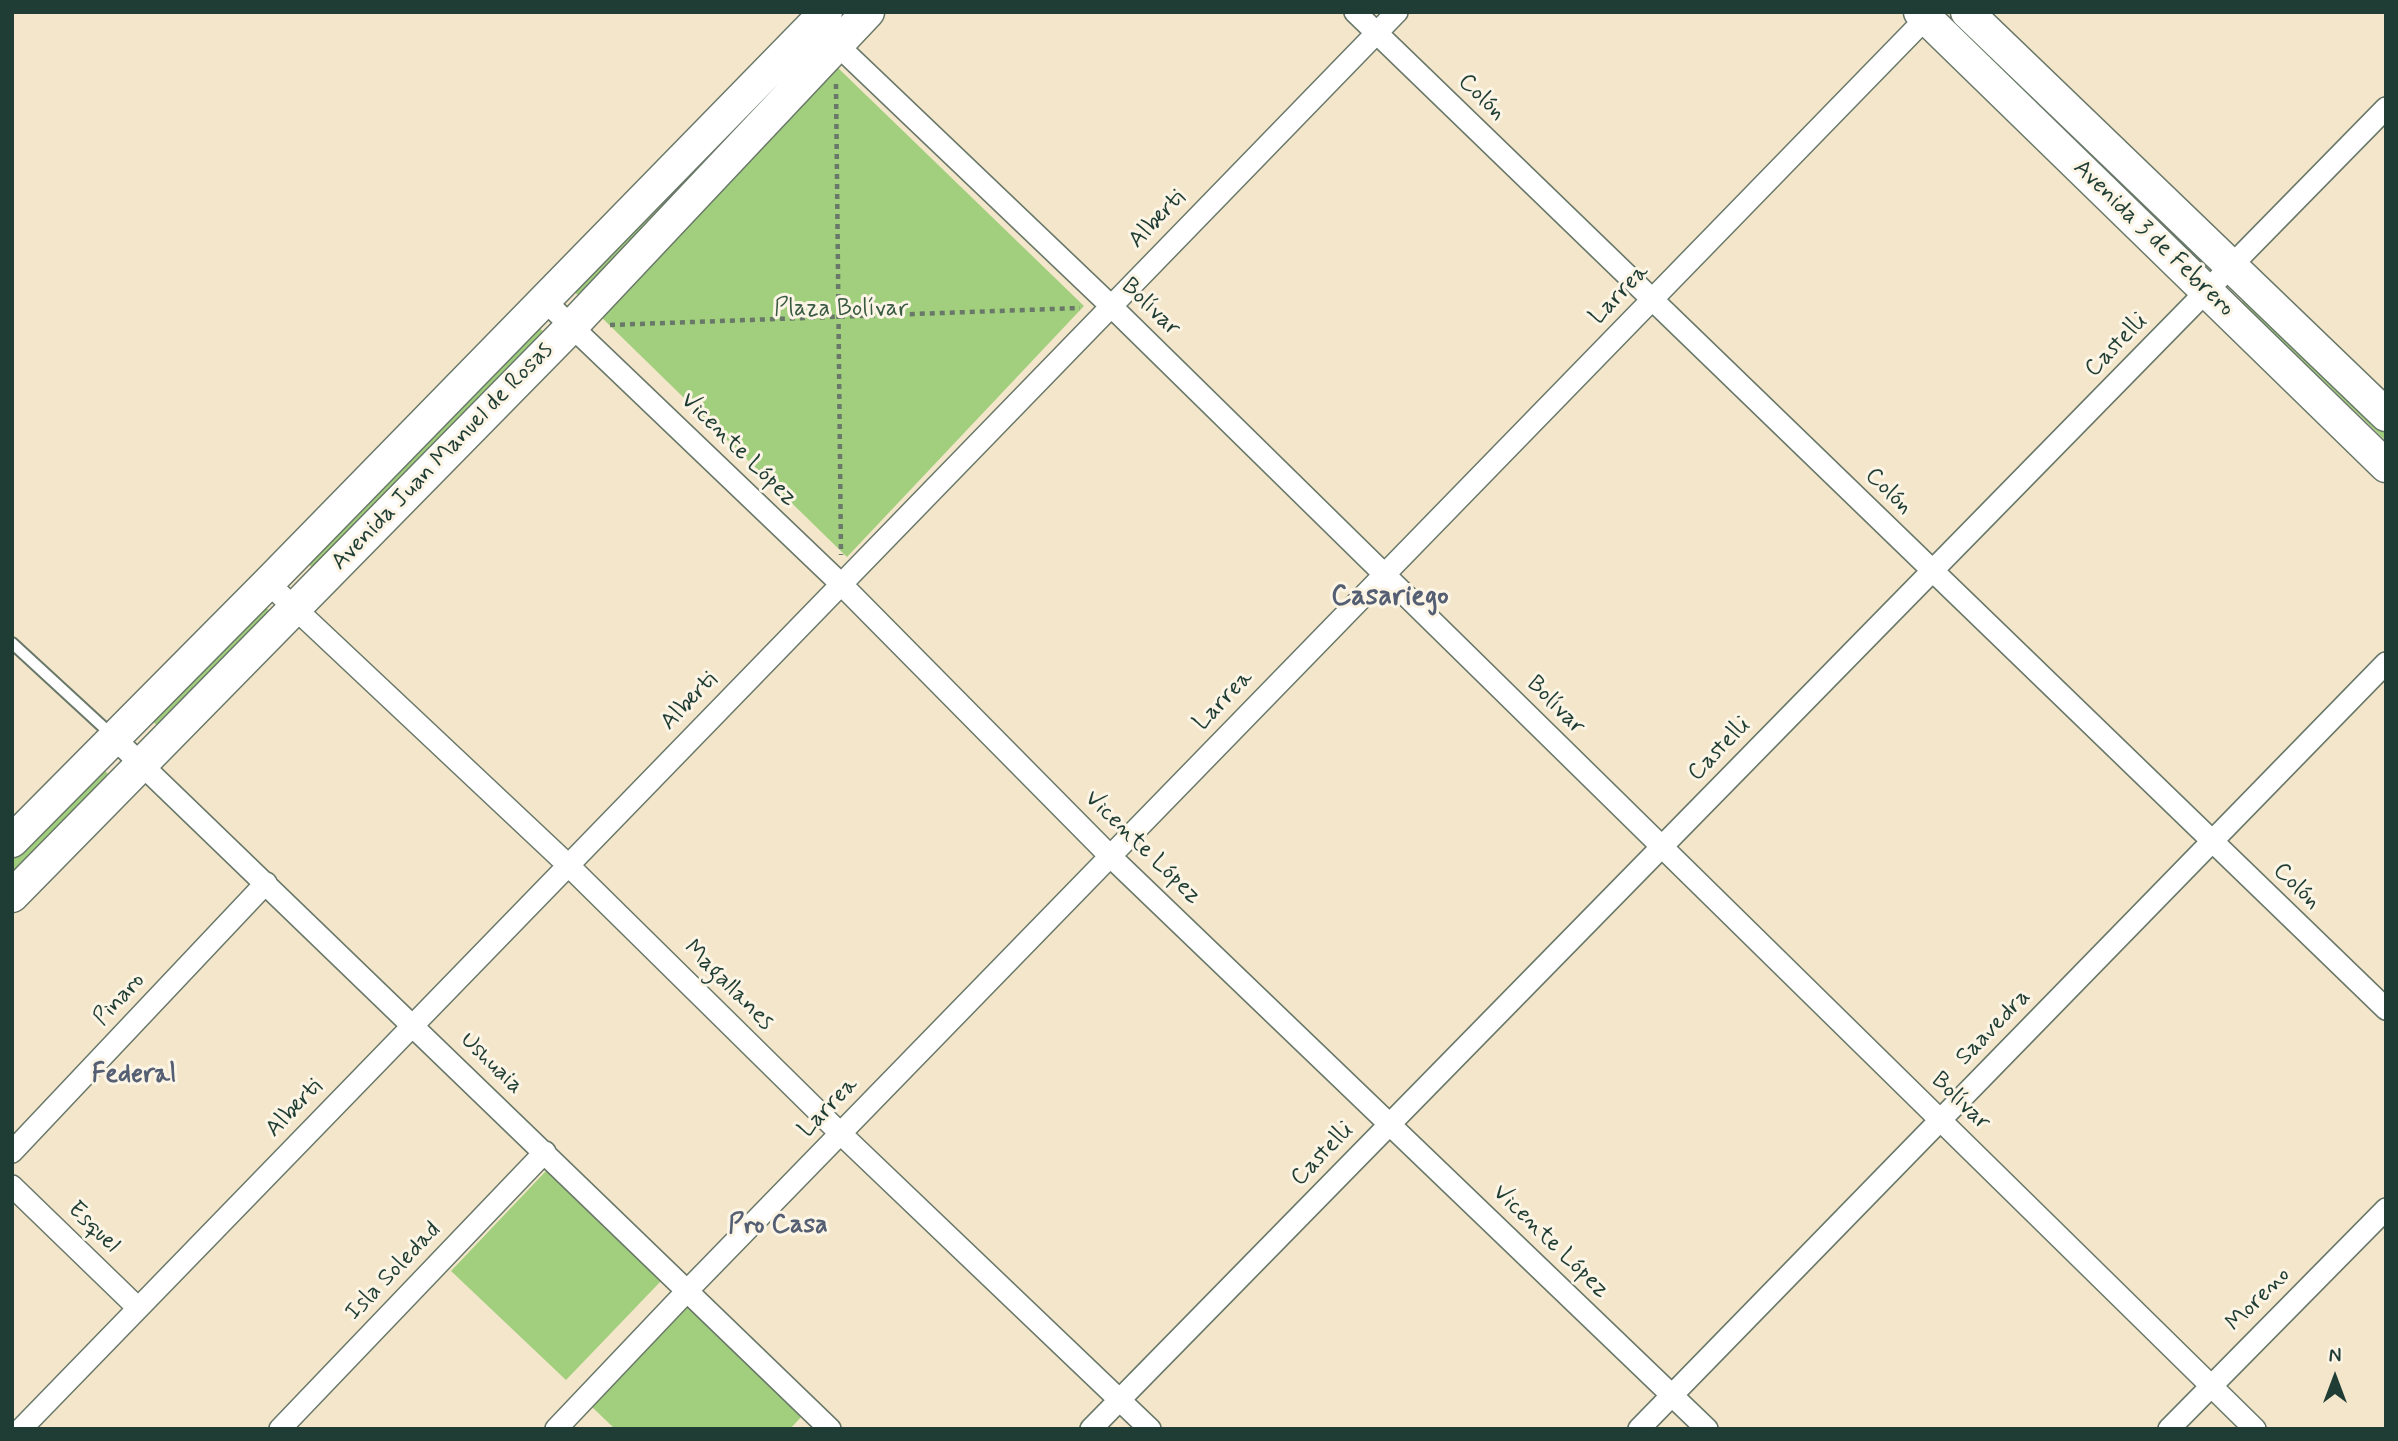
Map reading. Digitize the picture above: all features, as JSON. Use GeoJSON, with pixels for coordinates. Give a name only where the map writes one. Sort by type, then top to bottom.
{"type":"FeatureCollection","features":[{"type":"Feature","properties":{"kind":"street","name":"Avenida Juan Manuel de Rosas"},"geometry":{"type":"LineString","coordinates":[[12,841],[545,301],[826,27],[867,12]]}},
{"type":"Feature","properties":{"kind":"street","name":"Colón"},"geometry":{"type":"LineString","coordinates":[[1355,12],[2386,1009]]}},
{"type":"Feature","properties":{"kind":"street","name":"Alberti"},"geometry":{"type":"LineString","coordinates":[[21,1429],[1397,12]]}},
{"type":"Feature","properties":{"kind":"street","name":"Avenida 3 de Febrero"},"geometry":{"type":"LineString","coordinates":[[1967,12],[2386,415]]}},
{"type":"Feature","properties":{"kind":"street","name":"Avenida 3 de Febrero"},"geometry":{"type":"LineString","coordinates":[[1926,14],[2386,466]]}},
{"type":"Feature","properties":{"kind":"street","name":"Larrea"},"geometry":{"type":"LineString","coordinates":[[556,1429],[1926,14]]}},
{"type":"Feature","properties":{"kind":"street","name":"Avenida Juan Manuel de Rosas"},"geometry":{"type":"LineString","coordinates":[[12,895],[571,327],[826,27]]}},
{"type":"Feature","properties":{"kind":"street","name":"Bolívar"},"geometry":{"type":"LineString","coordinates":[[826,27],[2255,1429]]}},
{"type":"Feature","properties":{"kind":"street","name":"Castelli"},"geometry":{"type":"LineString","coordinates":[[1091,1429],[2386,108]]}},
{"type":"Feature","properties":{"kind":"street","name":"Vicente López"},"geometry":{"type":"LineString","coordinates":[[545,301],[841,584],[1110,856],[1707,1429]]}},
{"type":"Feature","properties":{"kind":"street","name":"Magallanes"},"geometry":{"type":"LineString","coordinates":[[268,583],[568,865],[840,1133],[1150,1429]]}},
{"type":"Feature","properties":{"kind":"street","name":"Saavedra"},"geometry":{"type":"LineString","coordinates":[[1639,1429],[2386,663]]}},
{"type":"Feature","properties":{"kind":"street","name":"Ushuaia"},"geometry":{"type":"LineString","coordinates":[[114,738],[829,1428]]}},
{"type":"Feature","properties":{"kind":"street","name":"Pinaro"},"geometry":{"type":"LineString","coordinates":[[12,1152],[266,883]]}},
{"type":"Feature","properties":{"kind":"street","name":"Isla Soledad"},"geometry":{"type":"LineString","coordinates":[[281,1429],[545,1152]]}},
{"type":"Feature","properties":{"kind":"street","name":"Esquel"},"geometry":{"type":"LineString","coordinates":[[12,1186],[138,1308]]}},
{"type":"Feature","properties":{"kind":"street","name":"Moreno"},"geometry":{"type":"LineString","coordinates":[[2169,1429],[2386,1209]]}},
{"type":"Feature","properties":{"kind":"lane"},"geometry":{"type":"LineString","coordinates":[[12,643],[114,738]]}},
{"type":"Feature","properties":{"kind":"path"},"geometry":{"type":"LineString","coordinates":[[826,27],[839,316],[841,584]]}},
{"type":"Feature","properties":{"kind":"path"},"geometry":{"type":"LineString","coordinates":[[571,327],[1111,306]]}},
{"type":"Feature","properties":{"kind":"green space"},"geometry":{"type":"Polygon","coordinates":[[[1964,30],[2209,263],[2205,267],[1961,34],[1964,30]]]}},
{"type":"Feature","properties":{"kind":"green space"},"geometry":{"type":"Polygon","coordinates":[[[800,50],[810,60],[579,296],[569,287],[800,50]]]}},
{"type":"Feature","properties":{"kind":"green space","name":"Plaza Bolívar"},"geometry":{"type":"Polygon","coordinates":[[[836,66],[1084,306],[847,557],[597,313],[836,66]]]}},
{"type":"Feature","properties":{"kind":"green space"},"geometry":{"type":"Polygon","coordinates":[[[2246,298],[2386,433],[2386,441],[2242,302],[2246,298]]]}},
{"type":"Feature","properties":{"kind":"green space"},"geometry":{"type":"Polygon","coordinates":[[[536,325],[546,334],[315,570],[305,561],[536,325]]]}},
{"type":"Feature","properties":{"kind":"green space"},"geometry":{"type":"Polygon","coordinates":[[[262,604],[272,613],[160,728],[150,719],[262,604]]]}},
{"type":"Feature","properties":{"kind":"green space"},"geometry":{"type":"Polygon","coordinates":[[[99,764],[108,774],[12,872],[12,853],[99,764]]]}},
{"type":"Feature","properties":{"kind":"green space"},"geometry":{"type":"Polygon","coordinates":[[[546,1171],[661,1281],[566,1380],[451,1271],[546,1171]]]}},
{"type":"Feature","properties":{"kind":"green space"},"geometry":{"type":"Polygon","coordinates":[[[688,1307],[802,1416],[790,1429],[615,1429],[592,1407],[688,1307]]]}},
{"type":"Feature","properties":{"kind":"district","name":"Casariego"},"geometry":{"type":"Point","coordinates":[1390,598]}},
{"type":"Feature","properties":{"kind":"district","name":"Federal"},"geometry":{"type":"Point","coordinates":[134,1076]}},
{"type":"Feature","properties":{"kind":"district","name":"Pro Casa"},"geometry":{"type":"Point","coordinates":[778,1227]}}]}
